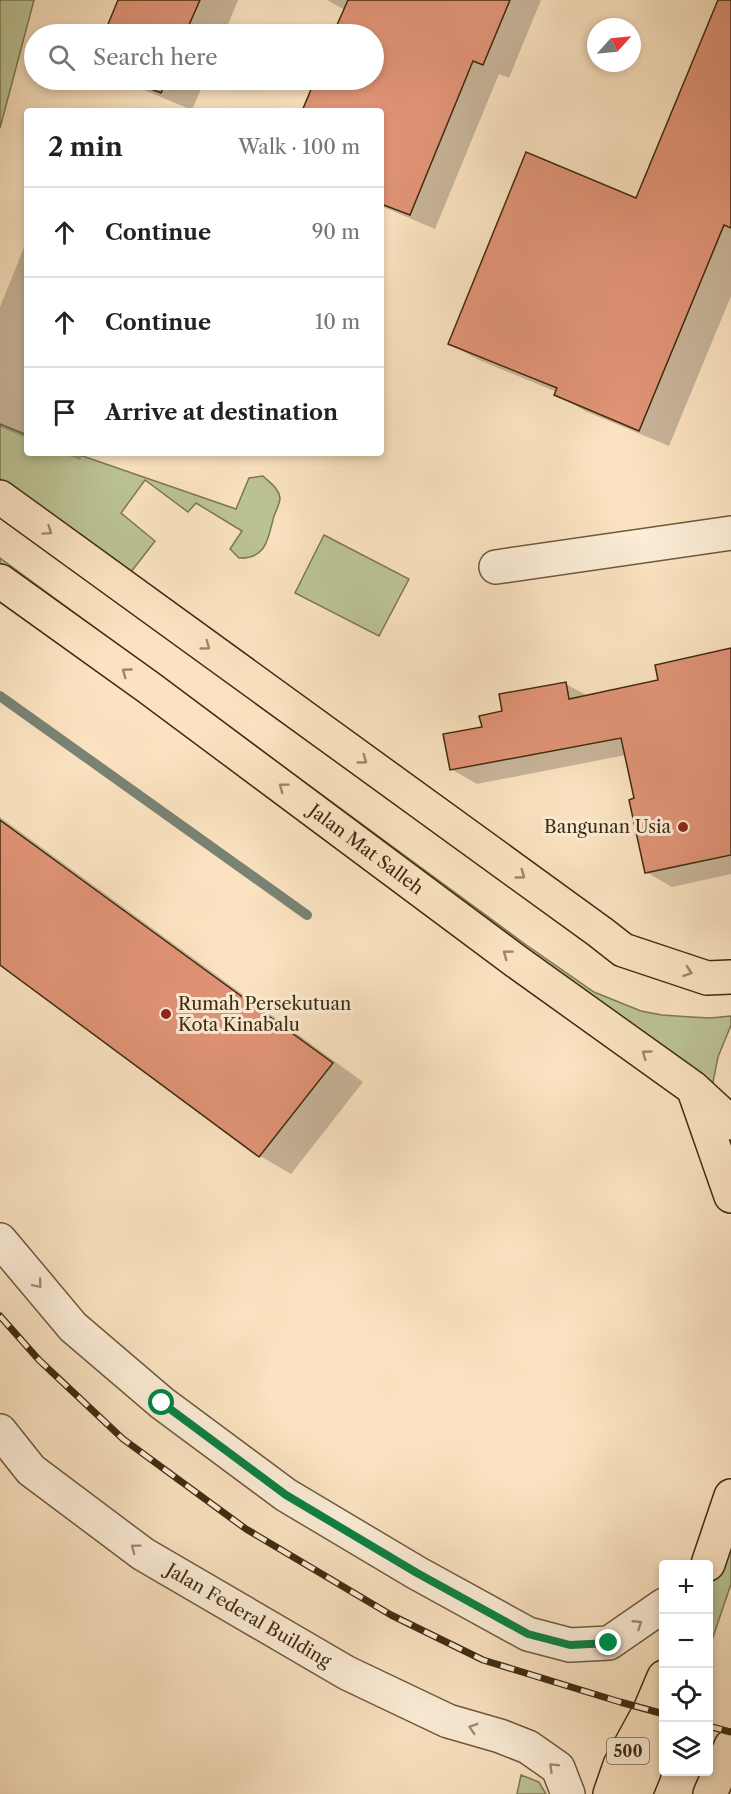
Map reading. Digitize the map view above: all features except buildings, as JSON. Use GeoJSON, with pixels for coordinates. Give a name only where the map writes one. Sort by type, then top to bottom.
{"type":"FeatureCollection","features":[{"type":"Feature","properties":{"kind":"main road"},"geometry":{"type":"LineString","coordinates":[[0,497],[623,950],[707,978],[731,977]]}},
{"type":"Feature","properties":{"kind":"main road","name":"Jalan Mat Salleh"},"geometry":{"type":"LineString","coordinates":[[0,581],[148,687],[517,962],[693,1088],[731,1123]]}},
{"type":"Feature","properties":{"kind":"main road"},"geometry":{"type":"LineString","coordinates":[[693,1088],[731,1196]]}},
{"type":"Feature","properties":{"kind":"main road"},"geometry":{"type":"LineString","coordinates":[[709,1560],[731,1496],[731,1489]]}},
{"type":"Feature","properties":{"kind":"main road","name":"500"},"geometry":{"type":"LineString","coordinates":[[610,1794],[620,1765],[650,1710],[659,1687]]}},
{"type":"Feature","properties":{"kind":"main road","name":"500"},"geometry":{"type":"LineString","coordinates":[[636,1794],[644,1772],[650,1710]]}},
{"type":"Feature","properties":{"kind":"main road"},"geometry":{"type":"LineString","coordinates":[[710,1794],[731,1746]]}},
{"type":"Feature","properties":{"kind":"main road"},"geometry":{"type":"LineString","coordinates":[[728,1794],[731,1780]]}},
{"type":"Feature","properties":{"kind":"street"},"geometry":{"type":"LineString","coordinates":[[496,567],[731,533]]}},
{"type":"Feature","properties":{"kind":"street"},"geometry":{"type":"LineString","coordinates":[[0,1239],[73,1327],[162,1403],[286,1495],[417,1573],[528,1634],[570,1645],[609,1643],[659,1608]]}},
{"type":"Feature","properties":{"kind":"street","name":"Jalan Federal Building"},"geometry":{"type":"LineString","coordinates":[[0,1431],[31,1470],[143,1554],[347,1673],[448,1720],[528,1747],[558,1768],[568,1794]]}},
{"type":"Feature","properties":{"kind":"green space"},"geometry":{"type":"Polygon","coordinates":[[[0,0],[34,0],[28,24],[24,24],[24,38],[0,128],[0,0]]]}},
{"type":"Feature","properties":{"kind":"green space"},"geometry":{"type":"Polygon","coordinates":[[[0,424],[24,434],[24,456],[83,456],[236,509],[249,478],[263,476],[276,488],[280,498],[265,546],[255,555],[239,558],[230,549],[242,531],[196,503],[188,512],[145,480],[121,513],[155,541],[131,572],[0,479],[0,424]]]}},
{"type":"Feature","properties":{"kind":"green space"},"geometry":{"type":"Polygon","coordinates":[[[324,535],[409,579],[379,636],[295,593],[324,535]]]}},
{"type":"Feature","properties":{"kind":"green space"},"geometry":{"type":"Polygon","coordinates":[[[0,558],[525,944],[594,992],[641,1011],[662,1015],[710,1018],[731,1016],[731,1025],[718,1057],[711,1092],[0,581],[0,558]]]}},
{"type":"Feature","properties":{"kind":"green space"},"geometry":{"type":"Polygon","coordinates":[[[731,1532],[731,1584],[713,1637],[713,1614],[713,1580],[731,1532]]]}},
{"type":"Feature","properties":{"kind":"green space"},"geometry":{"type":"Polygon","coordinates":[[[521,1775],[539,1782],[546,1794],[517,1794],[521,1775]]]}},
{"type":"Feature","properties":{"kind":"waterway"},"geometry":{"type":"LineString","coordinates":[[0,696],[307,915]]}},
{"type":"Feature","properties":{"kind":"railway"},"geometry":{"type":"LineString","coordinates":[[0,1316],[39,1360],[123,1439],[246,1529],[391,1615],[483,1660],[659,1713]]}},
{"type":"Feature","properties":{"kind":"railway"},"geometry":{"type":"LineString","coordinates":[[713,1727],[731,1732]]}},
{"type":"Feature","properties":{"kind":"place","name":"Bangunan Usia"},"geometry":{"type":"Point","coordinates":[683,827]}},
{"type":"Feature","properties":{"kind":"place","name":"Rumah Persekutuan Kota Kinabalu"},"geometry":{"type":"Point","coordinates":[166,1014]}},
{"type":"Feature","properties":{"kind":"route"},"geometry":{"type":"LineString","coordinates":[[162,1403],[286,1495],[417,1573],[528,1634],[570,1645],[609,1643]]}}]}
